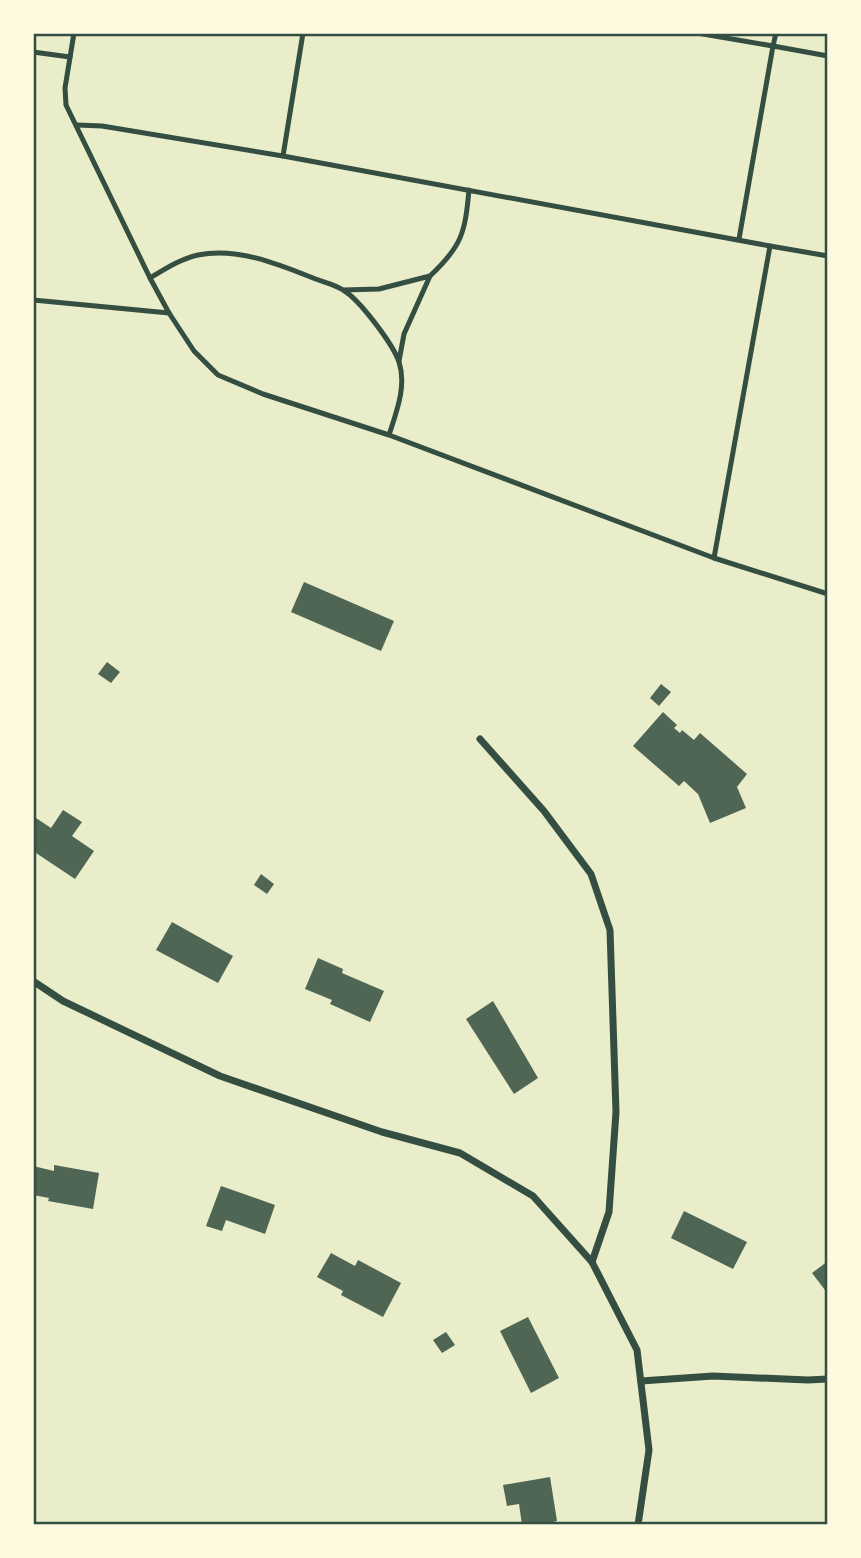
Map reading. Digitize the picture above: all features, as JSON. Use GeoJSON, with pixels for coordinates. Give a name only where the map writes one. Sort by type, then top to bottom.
{"type":"FeatureCollection","features":[{"type":"Feature","properties":{"kind":"street"},"geometry":{"type":"LineString","coordinates":[[480,739],[544,811],[591,874],[610,930],[615,1112],[609,1212],[592,1262]]}},
{"type":"Feature","properties":{"kind":"street"},"geometry":{"type":"LineString","coordinates":[[35,985],[220,1076],[382,1132],[460,1153],[533,1196],[592,1262],[637,1350],[649,1450],[638,1525]]}},
{"type":"Feature","properties":{"kind":"street"},"geometry":{"type":"LineString","coordinates":[[641,1381],[713,1376],[828,1379]]}},
{"type":"Feature","properties":{"kind":"lane"},"geometry":{"type":"LineString","coordinates":[[74,33],[65,88],[66,105],[149,278],[194,351],[218,375],[263,394],[389,436],[714,558],[828,594]]}},
{"type":"Feature","properties":{"kind":"lane"},"geometry":{"type":"LineString","coordinates":[[283,156],[303,33]]}},
{"type":"Feature","properties":{"kind":"lane"},"geometry":{"type":"LineString","coordinates":[[697,33],[828,56]]}},
{"type":"Feature","properties":{"kind":"lane"},"geometry":{"type":"LineString","coordinates":[[739,239],[776,33]]}},
{"type":"Feature","properties":{"kind":"lane"},"geometry":{"type":"LineString","coordinates":[[33,52],[70,57]]}},
{"type":"Feature","properties":{"kind":"lane"},"geometry":{"type":"LineString","coordinates":[[77,125],[102,126],[283,156],[828,256]]}},
{"type":"Feature","properties":{"kind":"lane"},"geometry":{"type":"LineString","coordinates":[[389,436],[398,405],[401,383],[399,361],[404,334],[429,276],[448,259],[459,242],[466,225],[469,190]]}},
{"type":"Feature","properties":{"kind":"lane"},"geometry":{"type":"LineString","coordinates":[[714,558],[770,246]]}},
{"type":"Feature","properties":{"kind":"lane"},"geometry":{"type":"LineString","coordinates":[[149,278],[177,262],[199,255],[229,253],[283,267],[344,290],[379,289],[429,276]]}},
{"type":"Feature","properties":{"kind":"lane"},"geometry":{"type":"LineString","coordinates":[[344,290],[366,312],[399,361]]}},
{"type":"Feature","properties":{"kind":"lane"},"geometry":{"type":"LineString","coordinates":[[33,300],[169,313]]}},
{"type":"Feature","properties":{"kind":"building"},"geometry":{"type":"Polygon","coordinates":[[[304,582],[394,621],[381,651],[291,612],[304,582]]]}},
{"type":"Feature","properties":{"kind":"building"},"geometry":{"type":"Polygon","coordinates":[[[107,662],[120,672],[111,683],[98,674],[107,662]]]}},
{"type":"Feature","properties":{"kind":"building"},"geometry":{"type":"Polygon","coordinates":[[[661,684],[671,692],[659,706],[650,698],[661,684]]]}},
{"type":"Feature","properties":{"kind":"building"},"geometry":{"type":"Polygon","coordinates":[[[663,712],[677,725],[674,728],[680,733],[682,730],[694,740],[700,733],[747,774],[737,787],[746,808],[710,823],[698,794],[684,781],[679,786],[633,746],[663,712]]]}},
{"type":"Feature","properties":{"kind":"building"},"geometry":{"type":"Polygon","coordinates":[[[63,810],[82,822],[72,836],[94,851],[75,879],[33,851],[33,816],[51,828],[63,810]]]}},
{"type":"Feature","properties":{"kind":"building"},"geometry":{"type":"Polygon","coordinates":[[[261,874],[274,884],[267,894],[254,885],[261,874]]]}},
{"type":"Feature","properties":{"kind":"building"},"geometry":{"type":"Polygon","coordinates":[[[172,922],[233,956],[218,983],[156,950],[172,922]]]}},
{"type":"Feature","properties":{"kind":"building"},"geometry":{"type":"Polygon","coordinates":[[[318,958],[343,969],[342,973],[384,991],[370,1022],[330,1004],[332,1000],[305,989],[318,958]]]}},
{"type":"Feature","properties":{"kind":"building"},"geometry":{"type":"Polygon","coordinates":[[[493,1001],[538,1078],[514,1094],[466,1019],[493,1001]]]}},
{"type":"Feature","properties":{"kind":"building"},"geometry":{"type":"Polygon","coordinates":[[[54,1165],[99,1173],[93,1209],[48,1201],[49,1198],[33,1195],[33,1166],[54,1171],[54,1165]]]}},
{"type":"Feature","properties":{"kind":"building"},"geometry":{"type":"Polygon","coordinates":[[[221,1186],[275,1205],[265,1234],[226,1220],[222,1231],[206,1226],[221,1186]]]}},
{"type":"Feature","properties":{"kind":"building"},"geometry":{"type":"Polygon","coordinates":[[[684,1211],[747,1242],[733,1269],[671,1238],[684,1211]]]}},
{"type":"Feature","properties":{"kind":"building"},"geometry":{"type":"Polygon","coordinates":[[[331,1253],[355,1266],[358,1260],[401,1283],[383,1317],[341,1295],[343,1291],[317,1277],[331,1253]]]}},
{"type":"Feature","properties":{"kind":"building"},"geometry":{"type":"Polygon","coordinates":[[[828,1261],[828,1294],[812,1273],[828,1261]]]}},
{"type":"Feature","properties":{"kind":"building"},"geometry":{"type":"Polygon","coordinates":[[[528,1317],[559,1378],[531,1393],[500,1331],[528,1317]]]}},
{"type":"Feature","properties":{"kind":"building"},"geometry":{"type":"Polygon","coordinates":[[[446,1332],[455,1345],[442,1353],[433,1340],[446,1332]]]}},
{"type":"Feature","properties":{"kind":"building"},"geometry":{"type":"Polygon","coordinates":[[[550,1477],[557,1521],[553,1522],[553,1525],[522,1525],[519,1504],[507,1506],[503,1485],[550,1477]]]}}]}
